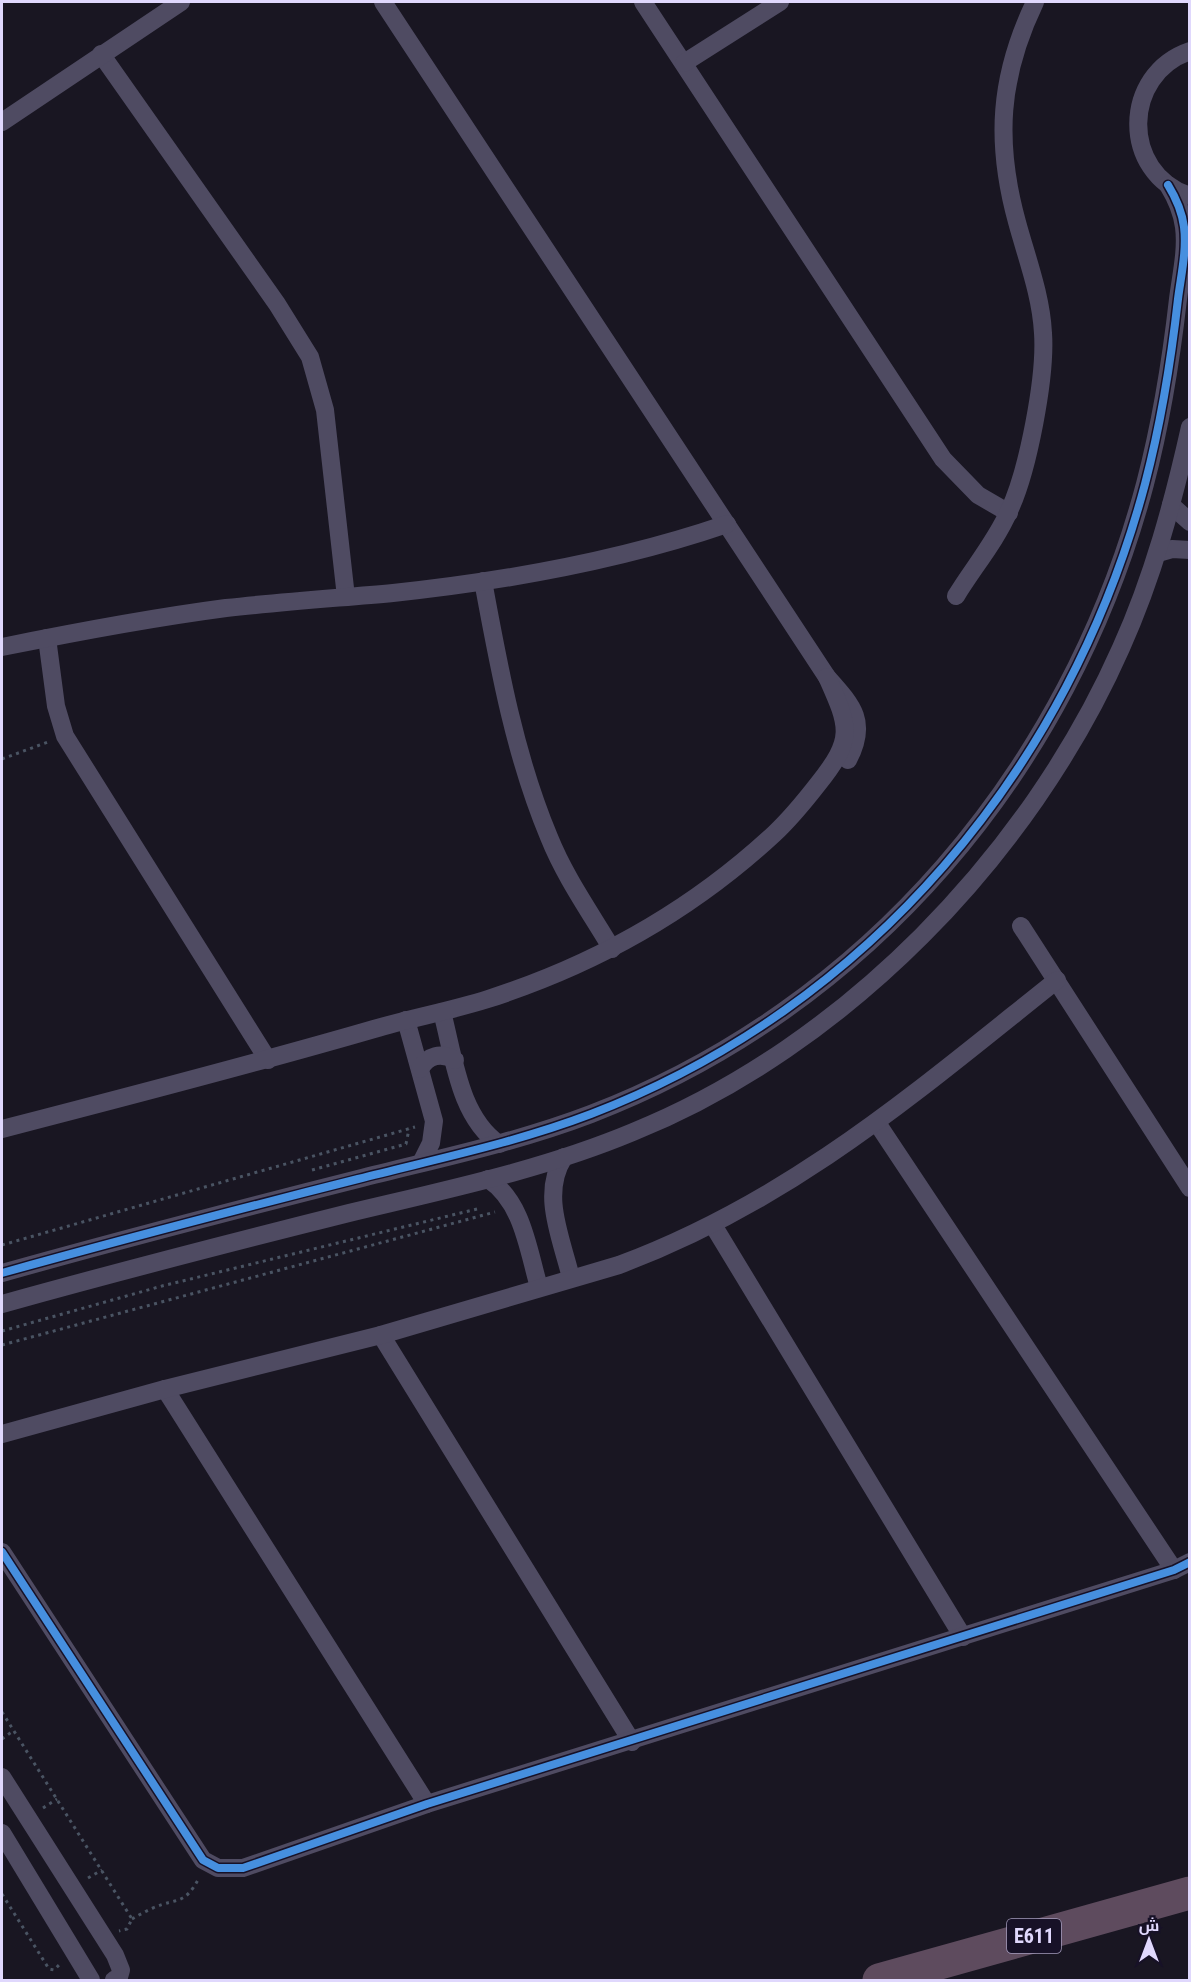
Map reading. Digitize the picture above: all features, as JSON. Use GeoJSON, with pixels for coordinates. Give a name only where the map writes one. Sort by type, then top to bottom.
{"type":"FeatureCollection","features":[{"type":"Feature","properties":{"kind":"highway","name":"E611"},"geometry":{"type":"LineString","coordinates":[[879,1980],[1190,1893]]}},
{"type":"Feature","properties":{"kind":"street"},"geometry":{"type":"LineString","coordinates":[[2,122],[181,2]]}},
{"type":"Feature","properties":{"kind":"street"},"geometry":{"type":"LineString","coordinates":[[2,1129],[442,1012],[529,986],[612,949],[722,879],[805,803],[832,768],[843,746],[845,722],[827,677],[383,2]]}},
{"type":"Feature","properties":{"kind":"street"},"geometry":{"type":"LineString","coordinates":[[643,2],[943,459],[965,485],[1009,513]]}},
{"type":"Feature","properties":{"kind":"street"},"geometry":{"type":"LineString","coordinates":[[684,63],[780,2]]}},
{"type":"Feature","properties":{"kind":"street"},"geometry":{"type":"LineString","coordinates":[[956,596],[1009,513],[1026,459],[1044,351],[1040,304],[1007,185],[1003,155],[1004,95],[1010,65],[1028,4]]}},
{"type":"Feature","properties":{"kind":"street"},"geometry":{"type":"LineString","coordinates":[[1188,50],[1167,63],[1151,79],[1144,92],[1138,113],[1137,135],[1152,169],[1168,185],[1190,196]]}},
{"type":"Feature","properties":{"kind":"street"},"geometry":{"type":"LineString","coordinates":[[101,54],[283,313],[310,357],[325,410],[346,597]]}},
{"type":"Feature","properties":{"kind":"street"},"geometry":{"type":"LineString","coordinates":[[2,1273],[163,1228],[499,1144],[593,1113],[679,1075],[730,1047],[798,1002],[866,946],[913,901],[957,852],[1010,782],[1056,708],[1094,630],[1139,506],[1168,375],[1185,241],[1181,212],[1168,185]]}},
{"type":"Feature","properties":{"kind":"street"},"geometry":{"type":"LineString","coordinates":[[2,1304],[154,1262],[488,1179],[564,1157],[673,1115],[747,1076],[808,1035],[848,1003],[936,920],[1008,836],[1073,742],[1121,650],[1158,553],[1190,428]]}},
{"type":"Feature","properties":{"kind":"street"},"geometry":{"type":"LineString","coordinates":[[1171,505],[1190,522]]}},
{"type":"Feature","properties":{"kind":"street"},"geometry":{"type":"LineString","coordinates":[[2,647],[225,608],[483,581],[621,555],[678,541],[727,524]]}},
{"type":"Feature","properties":{"kind":"street"},"geometry":{"type":"LineString","coordinates":[[1158,553],[1172,549],[1190,550]]}},
{"type":"Feature","properties":{"kind":"street"},"geometry":{"type":"LineString","coordinates":[[483,581],[504,693],[538,810],[561,865],[612,949]]}},
{"type":"Feature","properties":{"kind":"street"},"geometry":{"type":"LineString","coordinates":[[47,638],[56,706],[64,736],[268,1060]]}},
{"type":"Feature","properties":{"kind":"street"},"geometry":{"type":"LineString","coordinates":[[1021,926],[1190,1188]]}},
{"type":"Feature","properties":{"kind":"street"},"geometry":{"type":"LineString","coordinates":[[2,1434],[165,1389],[381,1335],[657,1251],[713,1225],[790,1182],[877,1123],[1057,980]]}},
{"type":"Feature","properties":{"kind":"street"},"geometry":{"type":"LineString","coordinates":[[442,1012],[470,1112],[482,1130],[499,1144]]}},
{"type":"Feature","properties":{"kind":"street"},"geometry":{"type":"LineString","coordinates":[[406,1020],[434,1121],[431,1143],[421,1163]]}},
{"type":"Feature","properties":{"kind":"street"},"geometry":{"type":"LineString","coordinates":[[420,1069],[435,1056],[455,1060]]}},
{"type":"Feature","properties":{"kind":"street"},"geometry":{"type":"LineString","coordinates":[[2,1552],[203,1860],[211,1865],[227,1869],[243,1868],[427,1804],[632,1742],[1182,1566],[877,1123]]}},
{"type":"Feature","properties":{"kind":"street"},"geometry":{"type":"LineString","coordinates":[[564,1157],[554,1177],[552,1198],[571,1278]]}},
{"type":"Feature","properties":{"kind":"street"},"geometry":{"type":"LineString","coordinates":[[488,1179],[504,1192],[515,1207],[539,1287]]}},
{"type":"Feature","properties":{"kind":"street"},"geometry":{"type":"LineString","coordinates":[[713,1225],[963,1637]]}},
{"type":"Feature","properties":{"kind":"street"},"geometry":{"type":"LineString","coordinates":[[381,1335],[632,1742]]}},
{"type":"Feature","properties":{"kind":"street"},"geometry":{"type":"LineString","coordinates":[[165,1389],[427,1804]]}},
{"type":"Feature","properties":{"kind":"street"},"geometry":{"type":"LineString","coordinates":[[2,1777],[115,1955],[120,1970],[119,1977],[114,1980]]}},
{"type":"Feature","properties":{"kind":"street"},"geometry":{"type":"LineString","coordinates":[[2,1833],[91,1980]]}},
{"type":"Feature","properties":{"kind":"path"},"geometry":{"type":"LineString","coordinates":[[2,759],[64,736]]}},
{"type":"Feature","properties":{"kind":"path"},"geometry":{"type":"LineString","coordinates":[[2,1245],[434,1121]]}},
{"type":"Feature","properties":{"kind":"path"},"geometry":{"type":"LineString","coordinates":[[2,1345],[515,1207]]}},
{"type":"Feature","properties":{"kind":"path"},"geometry":{"type":"LineString","coordinates":[[2,1331],[162,1286],[481,1208]]}},
{"type":"Feature","properties":{"kind":"path"},"geometry":{"type":"LineString","coordinates":[[2,1712],[132,1919]]}},
{"type":"Feature","properties":{"kind":"path"},"geometry":{"type":"LineString","coordinates":[[2,1739],[13,1731]]}},
{"type":"Feature","properties":{"kind":"path"},"geometry":{"type":"LineString","coordinates":[[38,1811],[57,1799]]}},
{"type":"Feature","properties":{"kind":"path"},"geometry":{"type":"LineString","coordinates":[[117,1931],[127,1929],[132,1919],[156,1906],[179,1901],[191,1893],[200,1878],[193,1868]]}},
{"type":"Feature","properties":{"kind":"path"},"geometry":{"type":"LineString","coordinates":[[84,1881],[102,1870]]}},
{"type":"Feature","properties":{"kind":"path"},"geometry":{"type":"LineString","coordinates":[[2,1894],[49,1969],[54,1970],[60,1962]]}},
{"type":"Feature","properties":{"kind":"cycle path"},"geometry":{"type":"LineString","coordinates":[[2,1273],[224,1213],[504,1142],[591,1114],[692,1068],[784,1011],[868,943],[944,866],[1010,781],[1065,688],[1111,589],[1151,461],[1172,345],[1185,236],[1180,211],[1168,185]]}},
{"type":"Feature","properties":{"kind":"cycle path"},"geometry":{"type":"LineString","coordinates":[[2,1552],[203,1860],[218,1868],[243,1868],[427,1804],[1174,1570],[1190,1562]]}}]}
